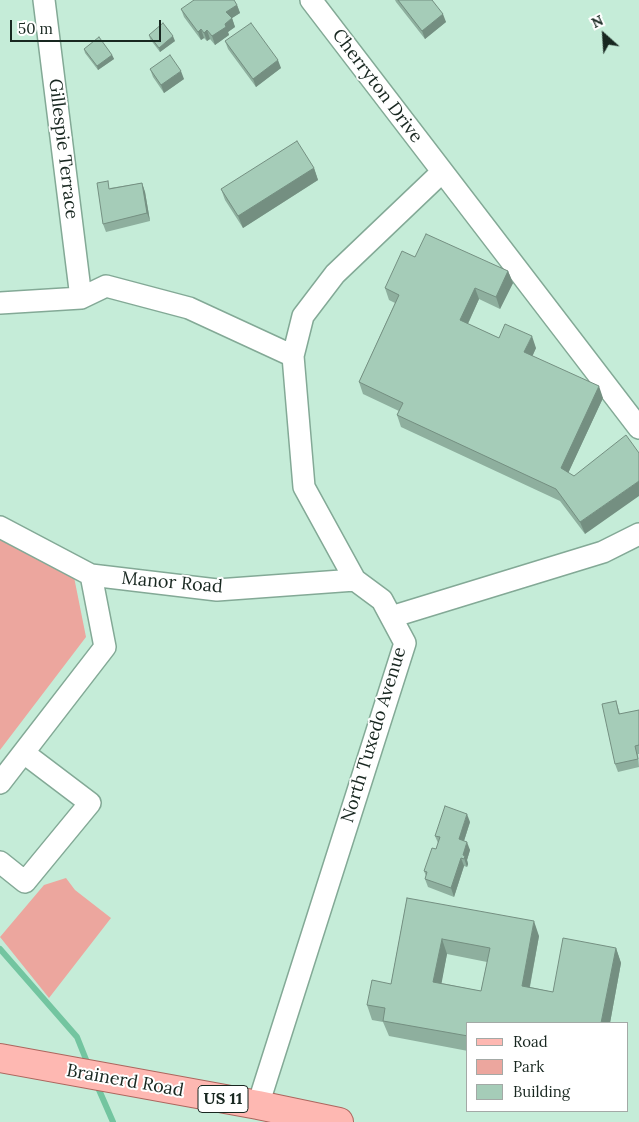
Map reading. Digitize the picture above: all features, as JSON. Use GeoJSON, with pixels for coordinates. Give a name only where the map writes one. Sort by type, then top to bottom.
{"type":"FeatureCollection","features":[{"type":"Feature","properties":{"kind":"main road","name":"Brainerd Road"},"geometry":{"type":"LineString","coordinates":[[0,1058],[258,1105],[325,1121]]}},
{"type":"Feature","properties":{"kind":"street","name":"Gillespie Terrace"},"geometry":{"type":"LineString","coordinates":[[44,0],[81,298]]}},
{"type":"Feature","properties":{"kind":"street","name":"Cherryton Drive"},"geometry":{"type":"LineString","coordinates":[[311,0],[639,428]]}},
{"type":"Feature","properties":{"kind":"street","name":"North Tuxedo Avenue"},"geometry":{"type":"LineString","coordinates":[[258,1105],[405,643],[382,600],[355,580],[304,487],[293,356],[303,316],[335,274],[442,172]]}},
{"type":"Feature","properties":{"kind":"street"},"geometry":{"type":"LineString","coordinates":[[0,303],[81,298],[106,286],[124,289],[189,308],[293,356]]}},
{"type":"Feature","properties":{"kind":"street","name":"Manor Road"},"geometry":{"type":"LineString","coordinates":[[0,527],[91,576],[217,590],[355,580]]}},
{"type":"Feature","properties":{"kind":"street"},"geometry":{"type":"LineString","coordinates":[[391,617],[603,552],[639,534]]}},
{"type":"Feature","properties":{"kind":"street"},"geometry":{"type":"LineString","coordinates":[[0,783],[105,647],[91,576]]}},
{"type":"Feature","properties":{"kind":"street"},"geometry":{"type":"LineString","coordinates":[[0,862],[25,882],[90,803],[24,753]]}},
{"type":"Feature","properties":{"kind":"green space"},"geometry":{"type":"Polygon","coordinates":[[[0,538],[74,577],[86,637],[0,750],[0,538]]]}},
{"type":"Feature","properties":{"kind":"green space"},"geometry":{"type":"Polygon","coordinates":[[[66,878],[75,890],[111,918],[49,998],[0,937],[44,885],[66,878]]]}},
{"type":"Feature","properties":{"kind":"building"},"geometry":{"type":"Polygon","coordinates":[[[194,0],[234,0],[237,5],[226,12],[232,18],[225,24],[226,27],[212,36],[207,30],[204,33],[201,29],[198,32],[181,9],[194,0]]]}},
{"type":"Feature","properties":{"kind":"building"},"geometry":{"type":"Polygon","coordinates":[[[398,0],[432,0],[443,14],[422,31],[398,0]]]}},
{"type":"Feature","properties":{"kind":"building"},"geometry":{"type":"Polygon","coordinates":[[[163,23],[173,36],[159,48],[149,35],[163,23]]]}},
{"type":"Feature","properties":{"kind":"building"},"geometry":{"type":"Polygon","coordinates":[[[251,23],[278,60],[253,79],[225,41],[251,23]]]}},
{"type":"Feature","properties":{"kind":"building"},"geometry":{"type":"Polygon","coordinates":[[[99,37],[112,55],[97,66],[84,49],[99,37]]]}},
{"type":"Feature","properties":{"kind":"building"},"geometry":{"type":"Polygon","coordinates":[[[170,55],[181,71],[161,85],[150,69],[170,55]]]}},
{"type":"Feature","properties":{"kind":"building"},"geometry":{"type":"Polygon","coordinates":[[[297,141],[314,168],[238,216],[221,189],[297,141]]]}},
{"type":"Feature","properties":{"kind":"building"},"geometry":{"type":"Polygon","coordinates":[[[108,181],[109,189],[142,183],[147,213],[103,224],[97,183],[108,181]]]}},
{"type":"Feature","properties":{"kind":"building"},"geometry":{"type":"Polygon","coordinates":[[[426,234],[508,271],[496,297],[475,288],[460,320],[499,338],[505,324],[532,336],[524,352],[599,386],[561,468],[574,476],[626,435],[639,453],[639,481],[580,522],[556,489],[397,415],[403,403],[359,382],[399,295],[385,288],[402,251],[415,257],[426,234]]]}},
{"type":"Feature","properties":{"kind":"building"},"geometry":{"type":"Polygon","coordinates":[[[616,701],[619,714],[639,710],[639,745],[635,746],[638,759],[615,764],[602,704],[616,701]]]}},
{"type":"Feature","properties":{"kind":"building"},"geometry":{"type":"Polygon","coordinates":[[[445,806],[467,814],[459,839],[467,842],[463,855],[465,856],[464,859],[461,858],[451,888],[425,879],[427,872],[424,871],[432,848],[436,849],[440,837],[435,836],[445,806]]]}},
{"type":"Feature","properties":{"kind":"building"},"geometry":{"type":"Polygon","coordinates":[[[407,898],[534,921],[522,986],[553,992],[563,938],[616,948],[601,1022],[466,1022],[466,1036],[383,1021],[385,1008],[367,1005],[372,980],[391,984],[407,898]],[[442,939],[433,982],[481,991],[490,948],[442,939]]]}},
{"type":"Feature","properties":{"kind":"waterway"},"geometry":{"type":"LineString","coordinates":[[0,949],[77,1037],[89,1067]]}},
{"type":"Feature","properties":{"kind":"waterway"},"geometry":{"type":"LineString","coordinates":[[96,1083],[113,1122]]}}]}
